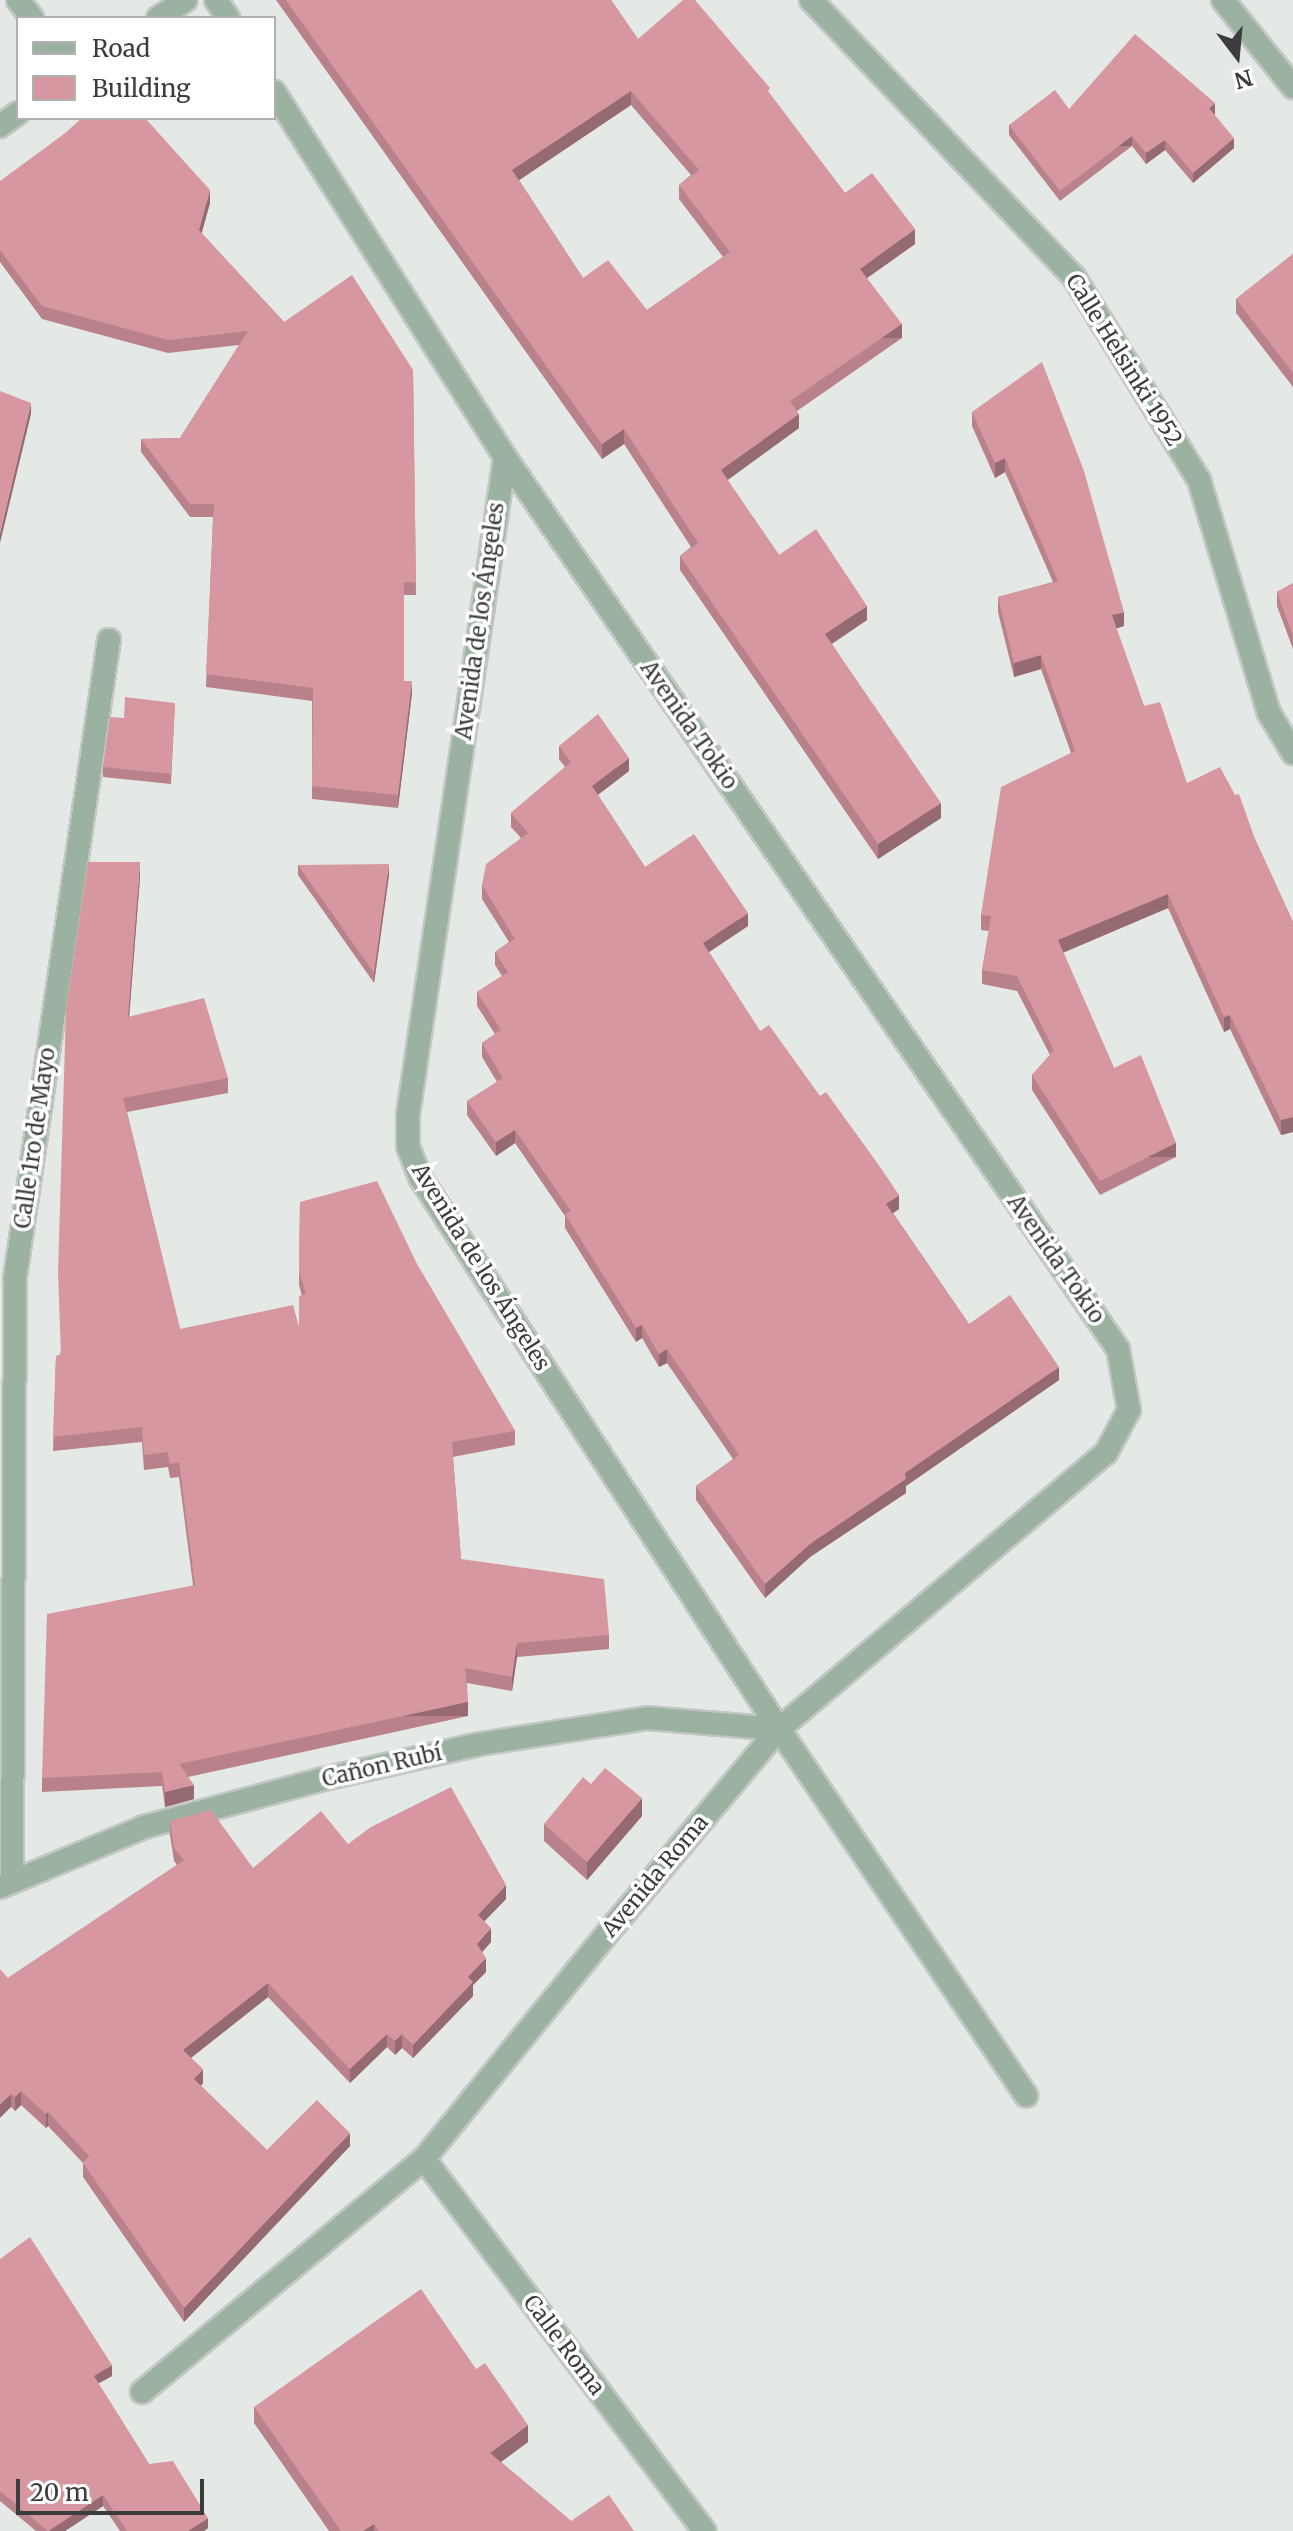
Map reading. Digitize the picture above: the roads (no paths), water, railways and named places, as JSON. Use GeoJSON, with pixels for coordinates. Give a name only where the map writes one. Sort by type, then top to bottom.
{"type":"FeatureCollection","features":[{"type":"Feature","properties":{"kind":"street"},"geometry":{"type":"LineString","coordinates":[[18,0],[30,16]]}},
{"type":"Feature","properties":{"kind":"street"},"geometry":{"type":"LineString","coordinates":[[161,16],[186,0]]}},
{"type":"Feature","properties":{"kind":"street","name":"Calle Helsinki 1952"},"geometry":{"type":"LineString","coordinates":[[811,0],[1074,277],[1199,480],[1269,713],[1293,753]]}},
{"type":"Feature","properties":{"kind":"street"},"geometry":{"type":"LineString","coordinates":[[1223,0],[1293,87]]}},
{"type":"Feature","properties":{"kind":"street","name":"Avenida Tokio"},"geometry":{"type":"LineString","coordinates":[[276,95],[505,457],[1118,1349]]}},
{"type":"Feature","properties":{"kind":"street","name":"Avenida de los Ángeles"},"geometry":{"type":"LineString","coordinates":[[505,457],[408,1115],[408,1146],[421,1179],[779,1729],[1026,2095]]}},
{"type":"Feature","properties":{"kind":"street","name":"Calle 1ro de Mayo"},"geometry":{"type":"LineString","coordinates":[[6,1883],[15,1278],[109,640]]}},
{"type":"Feature","properties":{"kind":"street","name":"Avenida Roma"},"geometry":{"type":"LineString","coordinates":[[142,2392],[424,2159],[779,1729],[1106,1453],[1129,1410],[1118,1349]]}},
{"type":"Feature","properties":{"kind":"street","name":"Cañon Rubí"},"geometry":{"type":"LineString","coordinates":[[6,1883],[144,1827],[319,1780],[480,1744],[647,1718],[779,1729]]}},
{"type":"Feature","properties":{"kind":"street","name":"Calle Roma"},"geometry":{"type":"LineString","coordinates":[[424,2159],[704,2531]]}}]}
